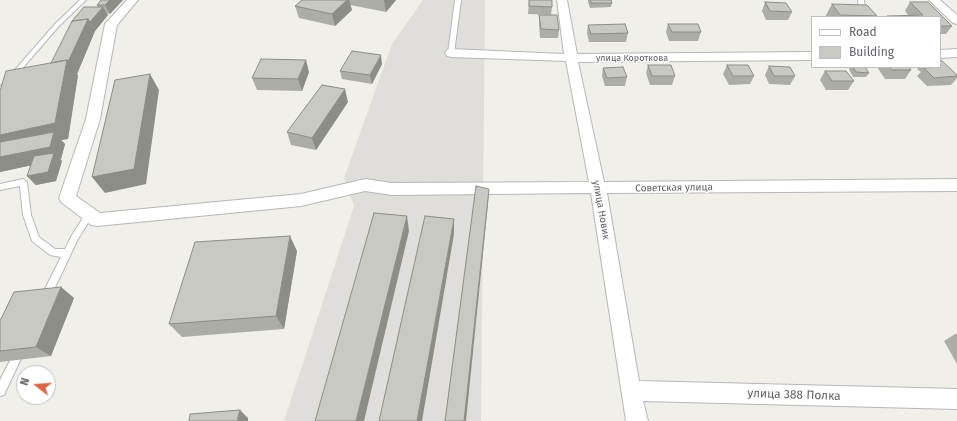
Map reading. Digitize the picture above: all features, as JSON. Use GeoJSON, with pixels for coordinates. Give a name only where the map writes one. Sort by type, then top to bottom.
{"type":"FeatureCollection","features":[{"type":"Feature","properties":{"kind":"street"},"geometry":{"type":"LineString","coordinates":[[89,215],[67,198],[93,119],[111,24],[133,0]]}},
{"type":"Feature","properties":{"kind":"street","name":"улица Новик"},"geometry":{"type":"LineString","coordinates":[[562,0],[571,58],[598,188],[637,421]]}},
{"type":"Feature","properties":{"kind":"street"},"geometry":{"type":"LineString","coordinates":[[934,0],[957,21]]}},
{"type":"Feature","properties":{"kind":"street","name":"улица Короткова"},"geometry":{"type":"LineString","coordinates":[[451,53],[571,58],[811,56]]}},
{"type":"Feature","properties":{"kind":"street"},"geometry":{"type":"LineString","coordinates":[[941,54],[957,53]]}},
{"type":"Feature","properties":{"kind":"street","name":"Советская улица"},"geometry":{"type":"LineString","coordinates":[[89,215],[97,220],[301,200],[365,185],[392,189],[957,185]]}},
{"type":"Feature","properties":{"kind":"street","name":"улица 388 Полка"},"geometry":{"type":"LineString","coordinates":[[631,391],[957,399]]}},
{"type":"Feature","properties":{"kind":"lane"},"geometry":{"type":"LineString","coordinates":[[0,91],[58,25],[83,0]]}},
{"type":"Feature","properties":{"kind":"lane"},"geometry":{"type":"LineString","coordinates":[[451,53],[458,0]]}},
{"type":"Feature","properties":{"kind":"lane"},"geometry":{"type":"LineString","coordinates":[[861,0],[862,10],[866,16]]}},
{"type":"Feature","properties":{"kind":"lane"},"geometry":{"type":"LineString","coordinates":[[0,187],[23,182],[27,215],[35,239],[53,253],[67,253]]}},
{"type":"Feature","properties":{"kind":"lane"},"geometry":{"type":"LineString","coordinates":[[40,308],[75,237],[89,215]]}},
{"type":"Feature","properties":{"kind":"lane"},"geometry":{"type":"LineString","coordinates":[[0,391],[23,343]]}},
{"type":"Feature","properties":{"kind":"shaded area"},"geometry":{"type":"Polygon","coordinates":[[[423,0],[485,0],[481,421],[284,421],[354,206],[344,178],[392,44],[423,0]]]}},
{"type":"Feature","properties":{"kind":"building"},"geometry":{"type":"Polygon","coordinates":[[[101,0],[110,0],[105,5],[97,5],[101,0]]]}},
{"type":"Feature","properties":{"kind":"building"},"geometry":{"type":"Polygon","coordinates":[[[302,0],[347,0],[332,14],[295,6],[302,0]]]}},
{"type":"Feature","properties":{"kind":"building"},"geometry":{"type":"Polygon","coordinates":[[[529,0],[552,0],[552,7],[529,6],[529,0]]]}},
{"type":"Feature","properties":{"kind":"building"},"geometry":{"type":"Polygon","coordinates":[[[590,0],[611,0],[612,3],[591,3],[590,0]]]}},
{"type":"Feature","properties":{"kind":"building"},"geometry":{"type":"Polygon","coordinates":[[[765,2],[786,3],[792,12],[770,11],[765,2]]]}},
{"type":"Feature","properties":{"kind":"building"},"geometry":{"type":"Polygon","coordinates":[[[910,2],[928,2],[952,26],[941,26],[941,16],[887,16],[923,15],[910,2]]]}},
{"type":"Feature","properties":{"kind":"building"},"geometry":{"type":"Polygon","coordinates":[[[832,4],[867,5],[877,16],[840,15],[832,4]]]}},
{"type":"Feature","properties":{"kind":"building"},"geometry":{"type":"Polygon","coordinates":[[[84,7],[103,7],[90,22],[88,19],[72,21],[84,7]]]}},
{"type":"Feature","properties":{"kind":"building"},"geometry":{"type":"Polygon","coordinates":[[[539,15],[557,15],[559,30],[541,29],[539,15]]]}},
{"type":"Feature","properties":{"kind":"building"},"geometry":{"type":"Polygon","coordinates":[[[88,19],[68,62],[67,60],[51,63],[72,21],[88,19]]]}},
{"type":"Feature","properties":{"kind":"building"},"geometry":{"type":"Polygon","coordinates":[[[625,24],[628,33],[591,34],[588,25],[625,24]]]}},
{"type":"Feature","properties":{"kind":"building"},"geometry":{"type":"Polygon","coordinates":[[[668,24],[698,24],[701,32],[672,32],[668,24]]]}},
{"type":"Feature","properties":{"kind":"building"},"geometry":{"type":"Polygon","coordinates":[[[352,51],[381,55],[370,75],[340,71],[352,51]]]}},
{"type":"Feature","properties":{"kind":"building"},"geometry":{"type":"Polygon","coordinates":[[[261,59],[306,60],[298,79],[252,78],[261,59]]]}},
{"type":"Feature","properties":{"kind":"building"},"geometry":{"type":"Polygon","coordinates":[[[67,60],[55,123],[0,135],[0,91],[6,71],[67,60]]]}},
{"type":"Feature","properties":{"kind":"building"},"geometry":{"type":"Polygon","coordinates":[[[941,60],[957,75],[957,76],[934,78],[924,68],[941,68],[941,60]]]}},
{"type":"Feature","properties":{"kind":"building"},"geometry":{"type":"Polygon","coordinates":[[[648,65],[671,65],[675,76],[652,76],[648,65]]]}},
{"type":"Feature","properties":{"kind":"building"},"geometry":{"type":"Polygon","coordinates":[[[727,65],[748,65],[754,76],[733,76],[727,65]]]}},
{"type":"Feature","properties":{"kind":"building"},"geometry":{"type":"Polygon","coordinates":[[[769,66],[790,67],[795,76],[774,76],[769,66]]]}},
{"type":"Feature","properties":{"kind":"building"},"geometry":{"type":"Polygon","coordinates":[[[623,67],[627,77],[607,78],[603,68],[623,67]]]}},
{"type":"Feature","properties":{"kind":"building"},"geometry":{"type":"Polygon","coordinates":[[[854,68],[866,68],[869,73],[856,72],[854,68]]]}},
{"type":"Feature","properties":{"kind":"building"},"geometry":{"type":"Polygon","coordinates":[[[890,68],[910,68],[911,70],[892,70],[890,68]]]}},
{"type":"Feature","properties":{"kind":"building"},"geometry":{"type":"Polygon","coordinates":[[[825,71],[846,71],[854,81],[832,81],[825,71]]]}},
{"type":"Feature","properties":{"kind":"building"},"geometry":{"type":"Polygon","coordinates":[[[150,74],[134,169],[92,177],[115,80],[150,74]]]}},
{"type":"Feature","properties":{"kind":"building"},"geometry":{"type":"Polygon","coordinates":[[[322,85],[345,89],[312,138],[287,132],[322,85]]]}},
{"type":"Feature","properties":{"kind":"building"},"geometry":{"type":"Polygon","coordinates":[[[54,132],[50,147],[0,157],[0,142],[54,132]]]}},
{"type":"Feature","properties":{"kind":"building"},"geometry":{"type":"Polygon","coordinates":[[[54,153],[48,172],[27,176],[34,156],[54,153]]]}},
{"type":"Feature","properties":{"kind":"building"},"geometry":{"type":"Polygon","coordinates":[[[476,186],[489,189],[464,421],[445,421],[476,186]]]}},
{"type":"Feature","properties":{"kind":"building"},"geometry":{"type":"Polygon","coordinates":[[[374,213],[407,216],[356,421],[315,421],[374,213]]]}},
{"type":"Feature","properties":{"kind":"building"},"geometry":{"type":"Polygon","coordinates":[[[425,216],[454,219],[417,421],[379,421],[425,216]]]}},
{"type":"Feature","properties":{"kind":"building"},"geometry":{"type":"Polygon","coordinates":[[[290,236],[276,316],[169,324],[195,242],[290,236]]]}},
{"type":"Feature","properties":{"kind":"building"},"geometry":{"type":"Polygon","coordinates":[[[61,287],[36,347],[0,351],[0,319],[14,292],[61,287]]]}},
{"type":"Feature","properties":{"kind":"building"},"geometry":{"type":"Polygon","coordinates":[[[240,410],[237,421],[189,421],[190,414],[240,410]]]}}]}
